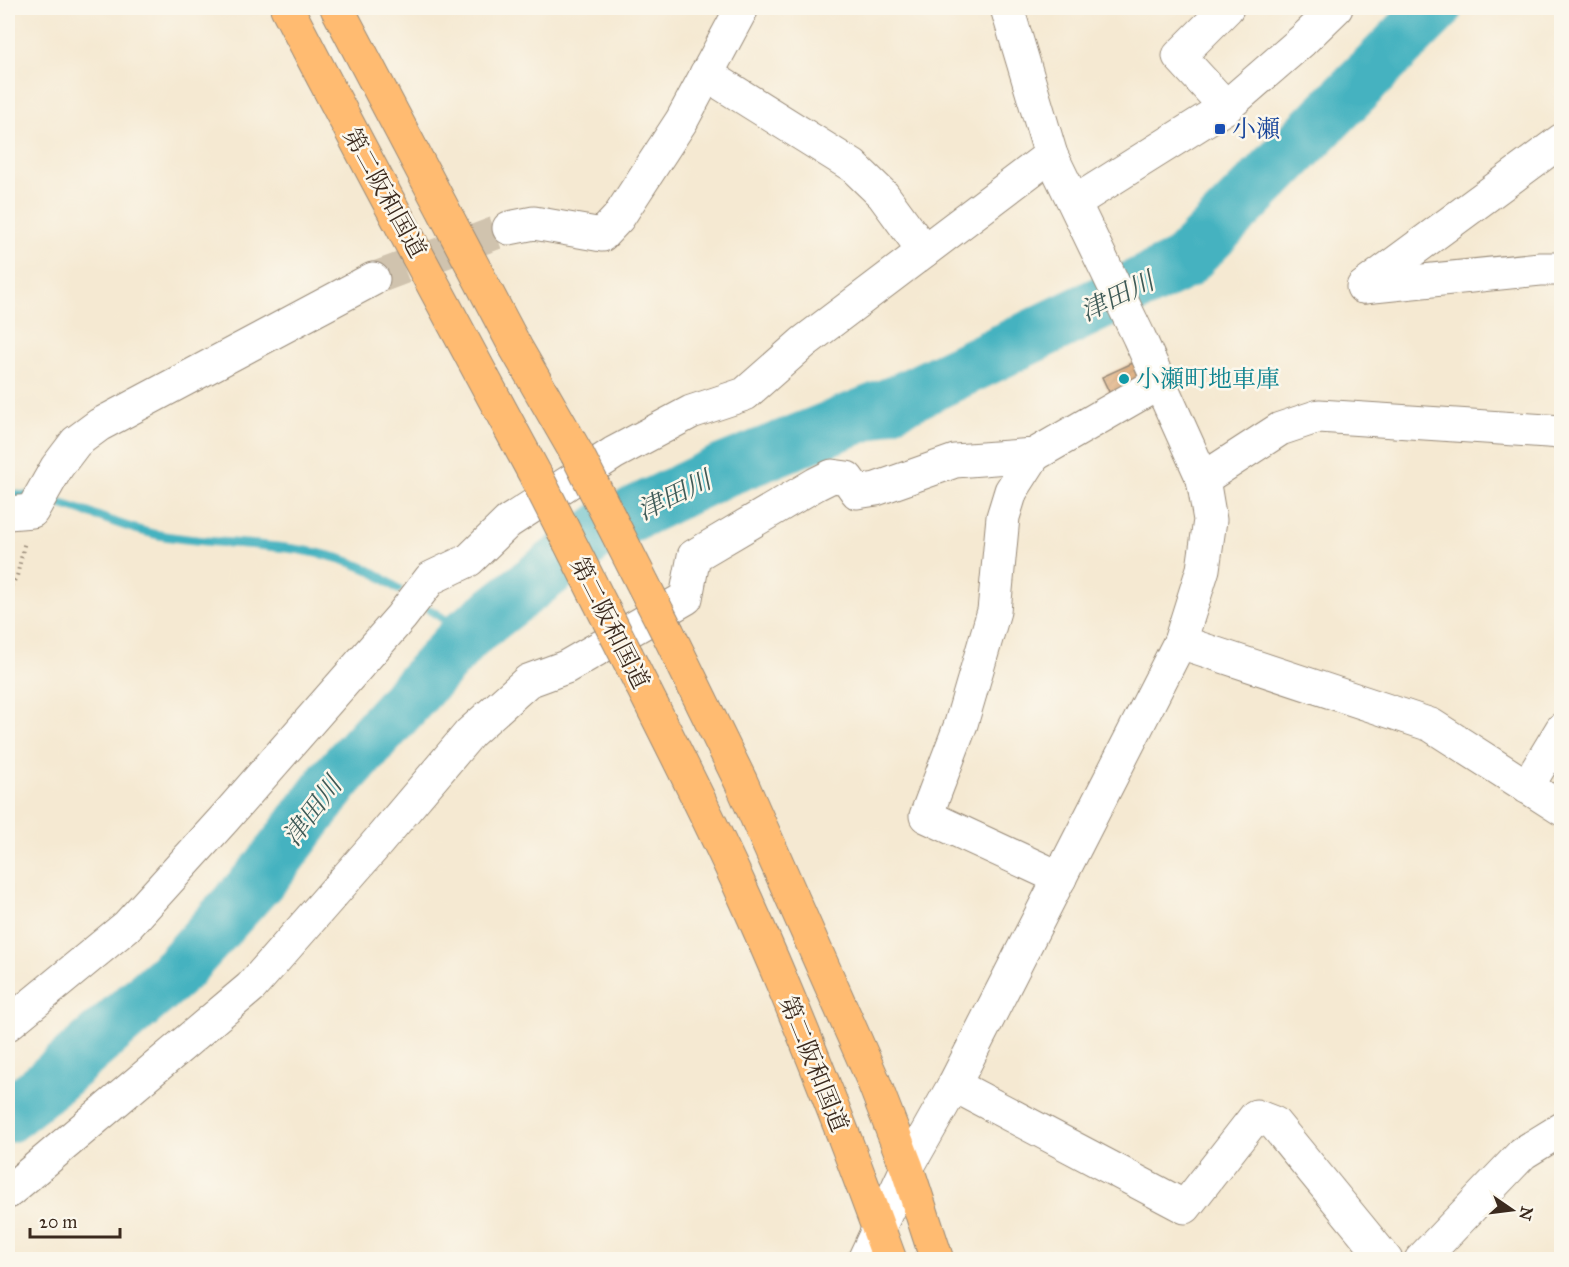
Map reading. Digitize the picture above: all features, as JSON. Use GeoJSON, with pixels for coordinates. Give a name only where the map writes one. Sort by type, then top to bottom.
{"type":"FeatureCollection","features":[{"type":"Feature","properties":{"kind":"highway","name":"第二阪和国道"},"geometry":{"type":"LineString","coordinates":[[287,8],[383,193],[431,277],[536,476],[743,892],[817,1069],[890,1260]]}},
{"type":"Feature","properties":{"kind":"highway","name":"第二阪和国道"},"geometry":{"type":"LineString","coordinates":[[337,8],[516,348],[577,454],[741,782],[873,1080],[907,1168],[937,1260]]}},
{"type":"Feature","properties":{"kind":"street"},"geometry":{"type":"LineString","coordinates":[[509,228],[534,223],[602,235],[618,218],[675,129],[742,8]]}},
{"type":"Feature","properties":{"kind":"street"},"geometry":{"type":"LineString","coordinates":[[864,1260],[907,1168],[954,1085],[1180,642],[1203,568],[1210,520],[1203,479],[1139,337],[1051,155],[1007,8]]}},
{"type":"Feature","properties":{"kind":"street"},"geometry":{"type":"LineString","coordinates":[[1075,202],[1226,107],[1336,8]]}},
{"type":"Feature","properties":{"kind":"street"},"geometry":{"type":"LineString","coordinates":[[1219,11],[1179,56],[1226,107]]}},
{"type":"Feature","properties":{"kind":"street"},"geometry":{"type":"LineString","coordinates":[[706,74],[853,166],[882,195],[924,251]]}},
{"type":"Feature","properties":{"kind":"street"},"geometry":{"type":"LineString","coordinates":[[1562,140],[1363,287],[1540,269],[1562,269]]}},
{"type":"Feature","properties":{"kind":"street"},"geometry":{"type":"LineString","coordinates":[[8,1024],[127,926],[224,819],[431,578],[469,560],[508,522],[614,453],[691,412],[745,394],[804,342],[1051,155]]}},
{"type":"Feature","properties":{"kind":"street"},"geometry":{"type":"LineString","coordinates":[[30,504],[76,442],[99,425],[373,279]]}},
{"type":"Feature","properties":{"kind":"street"},"geometry":{"type":"LineString","coordinates":[[8,1192],[251,987],[365,858],[470,733],[528,681],[566,668],[686,598],[694,556],[832,476],[847,478],[857,492],[876,489],[955,461],[1034,454],[1159,383]]}},
{"type":"Feature","properties":{"kind":"street"},"geometry":{"type":"LineString","coordinates":[[1203,479],[1280,429],[1319,416],[1562,432]]}},
{"type":"Feature","properties":{"kind":"street"},"geometry":{"type":"LineString","coordinates":[[1034,454],[1011,491],[1003,517],[994,611],[961,724],[926,816],[1060,878]]}},
{"type":"Feature","properties":{"kind":"street"},"geometry":{"type":"LineString","coordinates":[[1180,642],[1431,725],[1562,809]]}},
{"type":"Feature","properties":{"kind":"street"},"geometry":{"type":"LineString","coordinates":[[1527,787],[1562,729]]}},
{"type":"Feature","properties":{"kind":"street"},"geometry":{"type":"LineString","coordinates":[[954,1085],[1185,1207],[1256,1116],[1274,1123],[1386,1260]]}},
{"type":"Feature","properties":{"kind":"street"},"geometry":{"type":"LineString","coordinates":[[1421,1260],[1523,1153],[1562,1129]]}},
{"type":"Feature","properties":{"kind":"path"},"geometry":{"type":"LineString","coordinates":[[8,591],[16,576],[30,504]]}},
{"type":"Feature","properties":{"kind":"building","name":"小瀬町地車庫"},"geometry":{"type":"Polygon","coordinates":[[[1135,362],[1145,382],[1113,400],[1102,377],[1135,362]]]}},
{"type":"Feature","properties":{"kind":"waterway","name":"津田川"},"geometry":{"type":"LineString","coordinates":[[8,1116],[178,970],[267,871],[335,780],[467,634],[604,528],[720,472],[898,401],[1182,264],[1435,8]]}},
{"type":"Feature","properties":{"kind":"waterway"},"geometry":{"type":"LineString","coordinates":[[8,494],[32,497]]}},
{"type":"Feature","properties":{"kind":"waterway"},"geometry":{"type":"LineString","coordinates":[[45,500],[159,535],[291,548],[342,559],[367,569],[398,589]]}},
{"type":"Feature","properties":{"kind":"waterway"},"geometry":{"type":"LineString","coordinates":[[430,610],[467,634]]}},
{"type":"Feature","properties":{"kind":"tunnel"},"geometry":{"type":"LineString","coordinates":[[373,279],[509,228]]}},
{"type":"Feature","properties":{"kind":"place","name":"小瀬"},"geometry":{"type":"Point","coordinates":[1220,129]}},
{"type":"Feature","properties":{"kind":"place","name":"小瀬町地車庫"},"geometry":{"type":"Point","coordinates":[1124,379]}}]}
